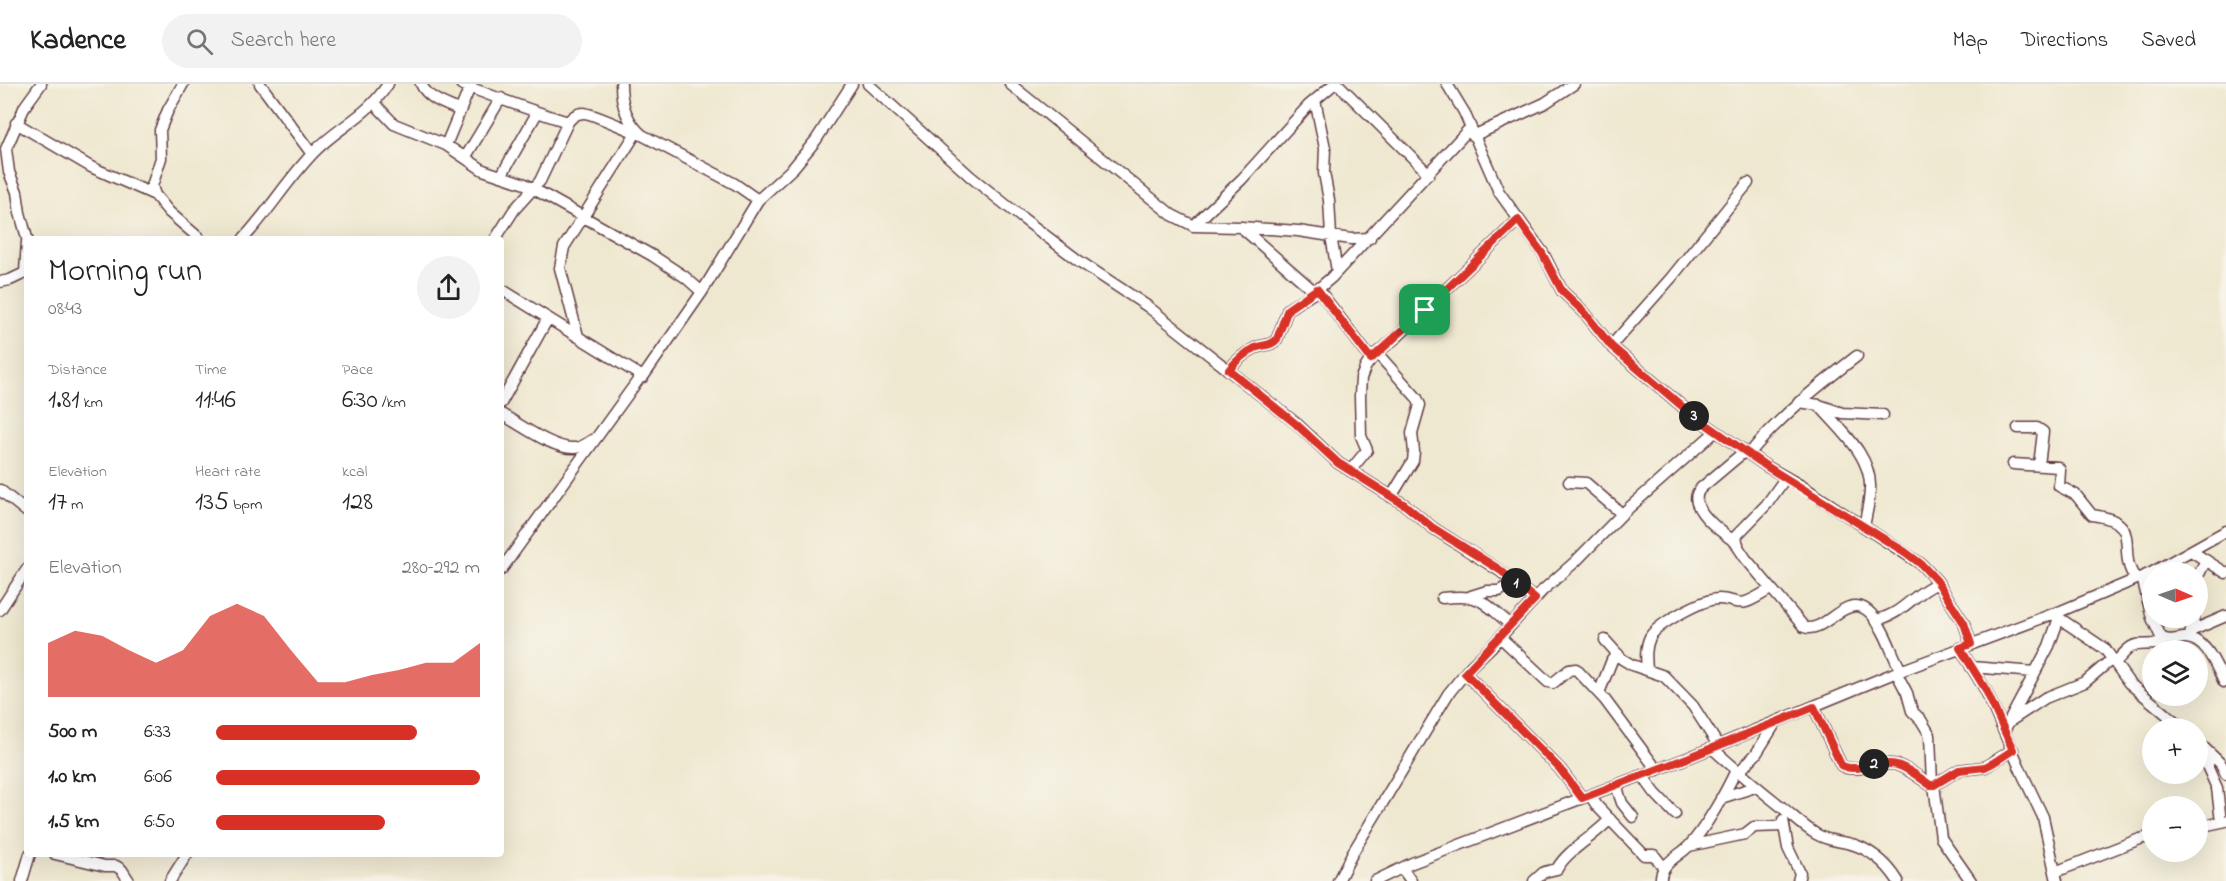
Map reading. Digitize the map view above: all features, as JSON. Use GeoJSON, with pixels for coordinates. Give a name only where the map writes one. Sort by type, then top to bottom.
{"type":"FeatureCollection","features":[{"type":"Feature","properties":{"kind":"street"},"geometry":{"type":"LineString","coordinates":[[26,236],[17,192],[9,172],[6,149],[16,123],[41,84]]}},
{"type":"Feature","properties":{"kind":"street"},"geometry":{"type":"LineString","coordinates":[[183,84],[160,130],[161,158],[152,186],[155,195],[169,212],[198,236]]}},
{"type":"Feature","properties":{"kind":"street"},"geometry":{"type":"LineString","coordinates":[[260,84],[312,154]]}},
{"type":"Feature","properties":{"kind":"street"},"geometry":{"type":"LineString","coordinates":[[246,236],[312,154],[374,103],[388,84]]}},
{"type":"Feature","properties":{"kind":"street"},"geometry":{"type":"LineString","coordinates":[[421,84],[434,99],[459,110]]}},
{"type":"Feature","properties":{"kind":"street"},"geometry":{"type":"LineString","coordinates":[[621,84],[621,96],[626,112],[639,134]]}},
{"type":"Feature","properties":{"kind":"street"},"geometry":{"type":"LineString","coordinates":[[504,566],[641,376],[644,377],[702,292],[758,200],[793,168],[816,140],[852,84]]}},
{"type":"Feature","properties":{"kind":"street"},"geometry":{"type":"LineString","coordinates":[[868,84],[971,177],[1080,261],[1147,306],[1296,424],[1338,463],[1405,505],[1433,528],[1515,582],[1535,599]]}},
{"type":"Feature","properties":{"kind":"street"},"geometry":{"type":"LineString","coordinates":[[1010,84],[1172,215],[1192,225],[1298,231],[1351,239],[1370,238]]}},
{"type":"Feature","properties":{"kind":"street"},"geometry":{"type":"LineString","coordinates":[[1192,225],[1242,179],[1315,100],[1336,84],[1429,174]]}},
{"type":"Feature","properties":{"kind":"street"},"geometry":{"type":"LineString","coordinates":[[1448,84],[1464,112],[1499,192],[1542,253],[1562,291],[1584,312],[1611,346],[1681,406],[1747,453],[1905,552],[1921,564],[1938,583],[1964,623],[1971,667],[2007,726],[2013,750],[2043,817],[2053,878],[2142,838]]}},
{"type":"Feature","properties":{"kind":"street"},"geometry":{"type":"LineString","coordinates":[[1229,370],[1256,347],[1274,343],[1288,309],[1337,272],[1472,132],[1545,103],[1574,84]]}},
{"type":"Feature","properties":{"kind":"street"},"geometry":{"type":"LineString","coordinates":[[446,145],[459,110],[464,85],[568,122]]}},
{"type":"Feature","properties":{"kind":"street"},"geometry":{"type":"LineString","coordinates":[[484,93],[494,110]]}},
{"type":"Feature","properties":{"kind":"street"},"geometry":{"type":"LineString","coordinates":[[465,158],[501,98]]}},
{"type":"Feature","properties":{"kind":"street"},"geometry":{"type":"LineString","coordinates":[[1315,100],[1325,147],[1324,173],[1337,272]]}},
{"type":"Feature","properties":{"kind":"street"},"geometry":{"type":"LineString","coordinates":[[374,103],[394,124],[446,145],[483,170],[533,189],[653,256],[685,277],[702,292]]}},
{"type":"Feature","properties":{"kind":"street"},"geometry":{"type":"LineString","coordinates":[[501,176],[537,112]]}},
{"type":"Feature","properties":{"kind":"street"},"geometry":{"type":"LineString","coordinates":[[497,236],[514,210],[546,171],[568,122],[574,116],[584,112],[639,134],[725,179],[758,200]]}},
{"type":"Feature","properties":{"kind":"street"},"geometry":{"type":"LineString","coordinates":[[16,123],[91,167],[155,195]]}},
{"type":"Feature","properties":{"kind":"street"},"geometry":{"type":"LineString","coordinates":[[578,336],[560,268],[564,248],[639,134]]}},
{"type":"Feature","properties":{"kind":"street"},"geometry":{"type":"LineString","coordinates":[[1611,346],[1671,278],[1748,183]]}},
{"type":"Feature","properties":{"kind":"street"},"geometry":{"type":"LineString","coordinates":[[1350,471],[1367,450],[1361,436],[1361,378],[1374,356],[1411,324],[1518,220]]}},
{"type":"Feature","properties":{"kind":"street"},"geometry":{"type":"LineString","coordinates":[[1241,227],[1316,290],[1374,356],[1417,398],[1420,405],[1412,433],[1413,461],[1391,497]]}},
{"type":"Feature","properties":{"kind":"street"},"geometry":{"type":"LineString","coordinates":[[0,282],[24,273]]}},
{"type":"Feature","properties":{"kind":"street"},"geometry":{"type":"LineString","coordinates":[[504,291],[641,376]]}},
{"type":"Feature","properties":{"kind":"street"},"geometry":{"type":"LineString","coordinates":[[504,398],[548,318]]}},
{"type":"Feature","properties":{"kind":"street"},"geometry":{"type":"LineString","coordinates":[[1738,544],[1719,530],[1699,508],[1695,502],[1695,495],[1747,453],[1799,402],[1857,356]]}},
{"type":"Feature","properties":{"kind":"street"},"geometry":{"type":"LineString","coordinates":[[1799,402],[1819,405],[1842,413],[1883,415]]}},
{"type":"Feature","properties":{"kind":"street"},"geometry":{"type":"LineString","coordinates":[[1819,405],[1852,442],[1870,478],[1864,527]]}},
{"type":"Feature","properties":{"kind":"street"},"geometry":{"type":"LineString","coordinates":[[504,416],[554,443],[566,447],[576,448],[595,439]]}},
{"type":"Feature","properties":{"kind":"street"},"geometry":{"type":"LineString","coordinates":[[2018,428],[2037,428],[2043,432],[2039,465]]}},
{"type":"Feature","properties":{"kind":"street"},"geometry":{"type":"LineString","coordinates":[[1338,881],[1448,693],[1535,599],[1623,514],[1716,431]]}},
{"type":"Feature","properties":{"kind":"street"},"geometry":{"type":"LineString","coordinates":[[2013,464],[2058,467],[2060,486],[2076,495],[2092,515],[2113,518],[2119,522],[2127,540],[2130,569],[2139,578],[2152,618],[2161,637],[2165,640],[2190,635],[2226,616]]}},
{"type":"Feature","properties":{"kind":"street"},"geometry":{"type":"LineString","coordinates":[[1786,477],[1767,504],[1736,536],[1738,544],[1746,559],[1804,627],[1809,629],[1846,608],[1854,606],[1867,611],[1881,627],[1912,711],[1930,735],[1933,785],[1941,838],[1971,881]]}},
{"type":"Feature","properties":{"kind":"street"},"geometry":{"type":"LineString","coordinates":[[1569,482],[1586,483],[1623,514]]}},
{"type":"Feature","properties":{"kind":"street"},"geometry":{"type":"LineString","coordinates":[[0,490],[24,510]]}},
{"type":"Feature","properties":{"kind":"street"},"geometry":{"type":"LineString","coordinates":[[1375,881],[1402,868],[1715,747],[1898,671],[2056,616],[2139,578],[2226,531]]}},
{"type":"Feature","properties":{"kind":"street"},"geometry":{"type":"LineString","coordinates":[[2190,551],[2226,573]]}},
{"type":"Feature","properties":{"kind":"street"},"geometry":{"type":"LineString","coordinates":[[0,610],[24,574]]}},
{"type":"Feature","properties":{"kind":"street"},"geometry":{"type":"LineString","coordinates":[[1442,598],[1499,591],[1515,582]]}},
{"type":"Feature","properties":{"kind":"street"},"geometry":{"type":"LineString","coordinates":[[1875,620],[1894,615],[1923,591],[1938,583]]}},
{"type":"Feature","properties":{"kind":"street"},"geometry":{"type":"LineString","coordinates":[[1647,669],[1646,650],[1650,639],[1654,631],[1667,622],[1717,598],[1740,603],[1747,602],[1771,589]]}},
{"type":"Feature","properties":{"kind":"street"},"geometry":{"type":"LineString","coordinates":[[1471,596],[1484,602],[1512,624]]}},
{"type":"Feature","properties":{"kind":"street"},"geometry":{"type":"LineString","coordinates":[[2056,616],[2105,649],[2135,688],[2171,718]]}},
{"type":"Feature","properties":{"kind":"street"},"geometry":{"type":"LineString","coordinates":[[2007,726],[2053,636],[2056,616]]}},
{"type":"Feature","properties":{"kind":"street"},"geometry":{"type":"LineString","coordinates":[[2190,635],[2192,628]]}},
{"type":"Feature","properties":{"kind":"street"},"geometry":{"type":"LineString","coordinates":[[2190,635],[2206,649],[2224,682]]}},
{"type":"Feature","properties":{"kind":"street"},"geometry":{"type":"LineString","coordinates":[[1500,637],[1548,682],[1553,683],[1575,668],[1599,693],[1657,770]]}},
{"type":"Feature","properties":{"kind":"street"},"geometry":{"type":"LineString","coordinates":[[1605,640],[1632,665],[1664,676],[1693,706],[1715,747],[1755,787],[1818,835],[1868,850],[1892,872],[1898,881]]}},
{"type":"Feature","properties":{"kind":"street"},"geometry":{"type":"LineString","coordinates":[[2007,726],[2045,698],[2085,682],[2133,645],[2142,643]]}},
{"type":"Feature","properties":{"kind":"street"},"geometry":{"type":"LineString","coordinates":[[1599,693],[1612,660],[1618,654]]}},
{"type":"Feature","properties":{"kind":"street"},"geometry":{"type":"LineString","coordinates":[[1971,667],[2035,672]]}},
{"type":"Feature","properties":{"kind":"street"},"geometry":{"type":"LineString","coordinates":[[1465,673],[1644,855],[1654,855],[1662,874]]}},
{"type":"Feature","properties":{"kind":"street"},"geometry":{"type":"LineString","coordinates":[[1814,707],[1838,759],[1846,768],[1852,769],[1873,764],[1896,765],[1933,785]]}},
{"type":"Feature","properties":{"kind":"street"},"geometry":{"type":"LineString","coordinates":[[1651,881],[1662,874],[1689,846],[1738,771],[1756,754],[1776,722]]}},
{"type":"Feature","properties":{"kind":"street"},"geometry":{"type":"LineString","coordinates":[[1933,785],[1959,770],[1985,767],[2013,750]]}},
{"type":"Feature","properties":{"kind":"street"},"geometry":{"type":"LineString","coordinates":[[2208,752],[2221,764],[2226,774]]}},
{"type":"Feature","properties":{"kind":"street"},"geometry":{"type":"LineString","coordinates":[[2208,768],[2217,788],[2223,821],[2208,825]]}},
{"type":"Feature","properties":{"kind":"street"},"geometry":{"type":"LineString","coordinates":[[1642,775],[1675,814]]}},
{"type":"Feature","properties":{"kind":"street"},"geometry":{"type":"LineString","coordinates":[[1616,785],[1622,803],[1633,817]]}},
{"type":"Feature","properties":{"kind":"street"},"geometry":{"type":"LineString","coordinates":[[1720,798],[1755,787]]}},
{"type":"Feature","properties":{"kind":"street"},"geometry":{"type":"LineString","coordinates":[[1782,807],[1788,848],[1800,873],[1798,881]]}},
{"type":"Feature","properties":{"kind":"street"},"geometry":{"type":"LineString","coordinates":[[1534,881],[1544,872],[1557,869],[1563,858],[1594,836],[1610,819]]}},
{"type":"Feature","properties":{"kind":"street"},"geometry":{"type":"LineString","coordinates":[[1689,846],[1745,834],[1754,828],[1784,826]]}},
{"type":"Feature","properties":{"kind":"street"},"geometry":{"type":"LineString","coordinates":[[22,881],[29,857]]}},
{"type":"Feature","properties":{"kind":"street"},"geometry":{"type":"LineString","coordinates":[[68,857],[106,866],[116,866],[122,870],[129,881]]}},
{"type":"Feature","properties":{"kind":"street"},"geometry":{"type":"LineString","coordinates":[[106,866],[108,857]]}},
{"type":"Feature","properties":{"kind":"street"},"geometry":{"type":"LineString","coordinates":[[170,881],[185,857]]}},
{"type":"Feature","properties":{"kind":"street"},"geometry":{"type":"LineString","coordinates":[[1402,868],[1411,881]]}},
{"type":"Feature","properties":{"kind":"route"},"geometry":{"type":"LineString","coordinates":[[1518,220],[1542,253],[1562,291],[1584,312],[1611,346],[1641,373],[1690,413],[1766,466],[1805,488],[1905,552],[1929,572],[1964,623],[1971,644],[1960,648],[1986,690],[2013,750],[1985,767],[1959,770],[1934,785],[1930,785],[1896,765],[1873,764],[1852,769],[1846,768],[1841,765],[1814,707],[1582,798],[1560,769],[1465,673],[1535,599],[1500,570],[1433,528],[1405,505],[1338,463],[1296,424],[1229,370],[1256,347],[1274,343],[1288,309],[1317,289],[1371,359],[1425,310],[1518,220]]}}]}
